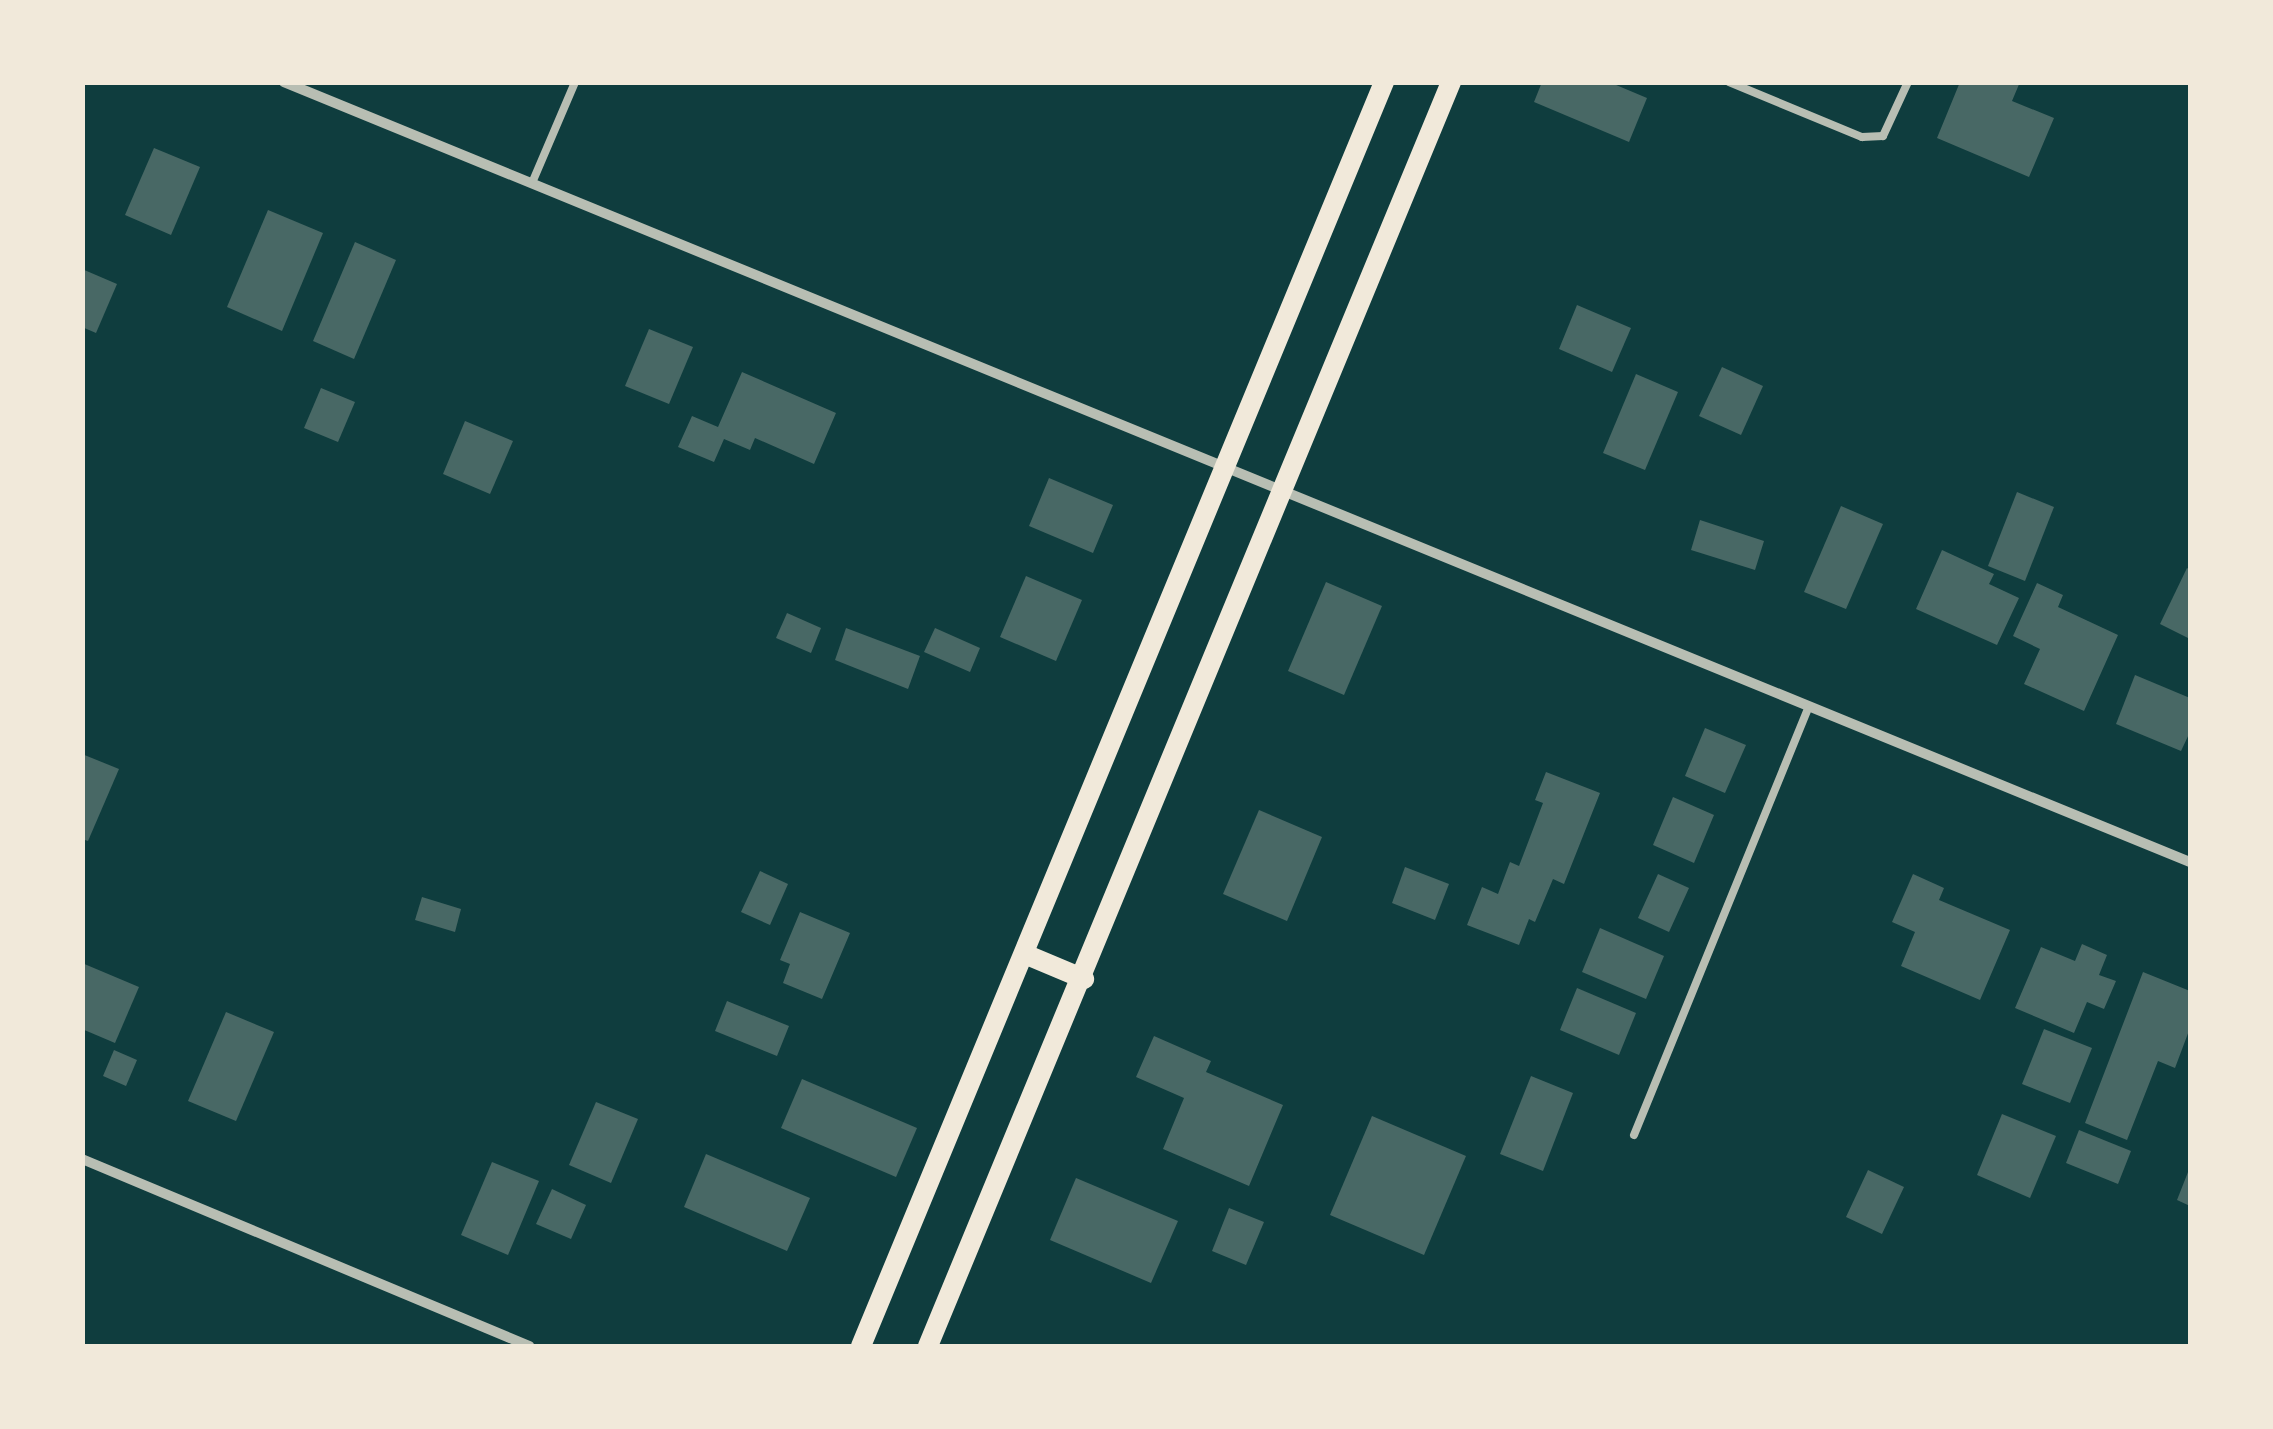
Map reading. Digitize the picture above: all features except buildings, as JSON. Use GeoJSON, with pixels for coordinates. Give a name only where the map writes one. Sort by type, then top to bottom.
{"type":"FeatureCollection","features":[{"type":"Feature","properties":{"kind":"main road"},"geometry":{"type":"LineString","coordinates":[[862,1346],[1027,955],[1384,82]]}},
{"type":"Feature","properties":{"kind":"main road"},"geometry":{"type":"LineString","coordinates":[[928,1346],[1084,979],[1451,82]]}},
{"type":"Feature","properties":{"kind":"main road"},"geometry":{"type":"LineString","coordinates":[[1027,955],[1084,979]]}},
{"type":"Feature","properties":{"kind":"street"},"geometry":{"type":"LineString","coordinates":[[284,82],[2190,862]]}},
{"type":"Feature","properties":{"kind":"street"},"geometry":{"type":"LineString","coordinates":[[82,1159],[530,1346]]}},
{"type":"Feature","properties":{"kind":"lane"},"geometry":{"type":"LineString","coordinates":[[532,184],[575,82]]}},
{"type":"Feature","properties":{"kind":"lane"},"geometry":{"type":"LineString","coordinates":[[1729,82],[1862,136],[1883,136],[1908,82]]}},
{"type":"Feature","properties":{"kind":"lane"},"geometry":{"type":"LineString","coordinates":[[1634,1136],[1810,706]]}}]}
